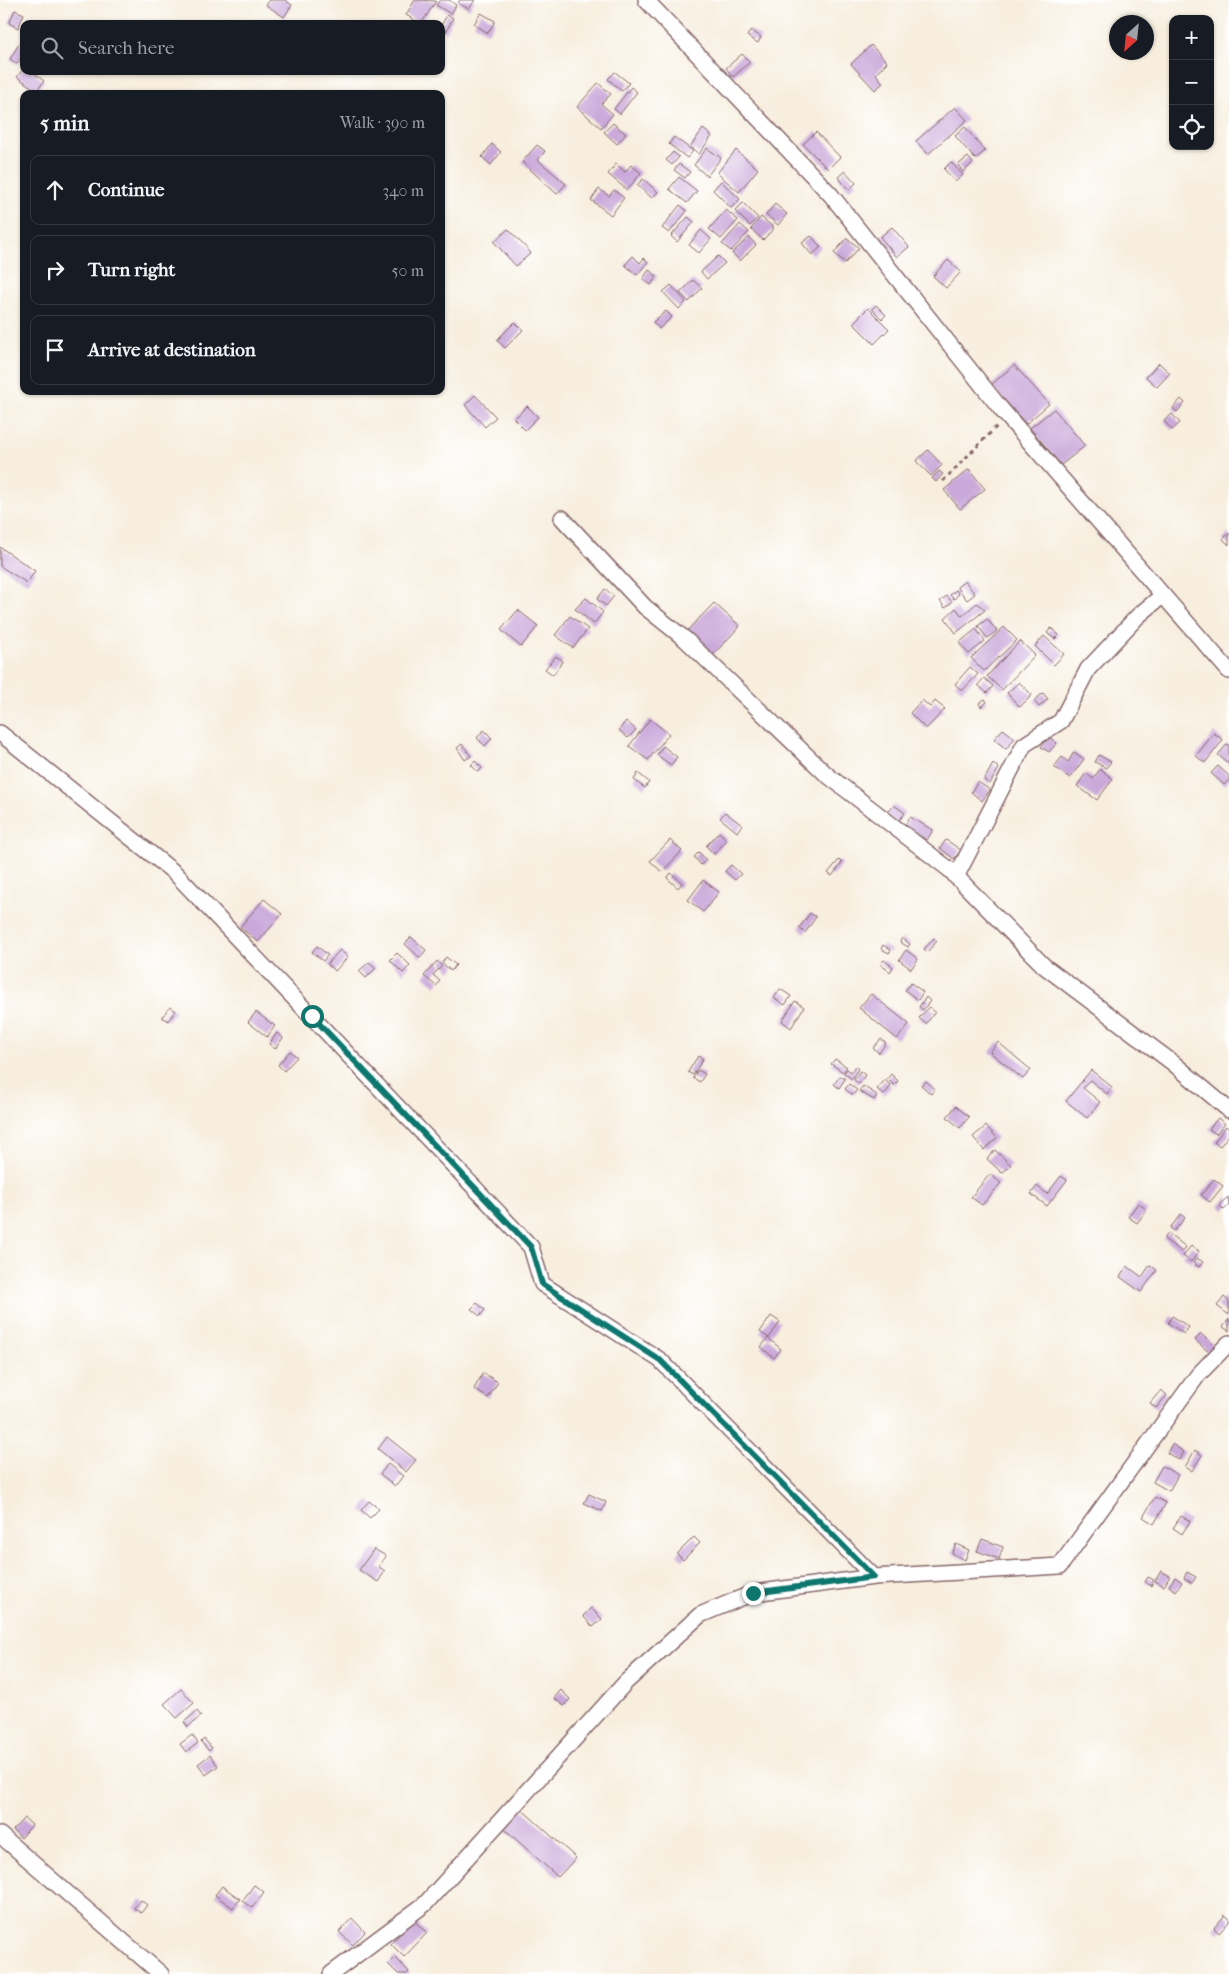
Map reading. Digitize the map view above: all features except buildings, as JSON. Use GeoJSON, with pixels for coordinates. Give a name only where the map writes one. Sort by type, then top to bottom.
{"type":"FeatureCollection","features":[{"type":"Feature","properties":{"kind":"street"},"geometry":{"type":"LineString","coordinates":[[646,0],[831,195],[1007,416],[1229,671]]}},
{"type":"Feature","properties":{"kind":"street"},"geometry":{"type":"LineString","coordinates":[[562,518],[645,608],[684,639],[826,774],[956,877],[1044,966],[1173,1063],[1229,1110]]}},
{"type":"Feature","properties":{"kind":"street"},"geometry":{"type":"LineString","coordinates":[[956,877],[1024,745],[1061,721],[1088,668],[1138,616],[1163,595]]}},
{"type":"Feature","properties":{"kind":"street"},"geometry":{"type":"LineString","coordinates":[[0,733],[175,872],[531,1247],[542,1284],[660,1360],[874,1577]]}},
{"type":"Feature","properties":{"kind":"street"},"geometry":{"type":"LineString","coordinates":[[331,1974],[425,1904],[626,1682],[700,1615],[753,1593],[874,1577],[1060,1566],[1198,1375],[1229,1343]]}},
{"type":"Feature","properties":{"kind":"street"},"geometry":{"type":"LineString","coordinates":[[0,1834],[161,1974]]}},
{"type":"Feature","properties":{"kind":"path"},"geometry":{"type":"LineString","coordinates":[[943,481],[1007,416]]}},
{"type":"Feature","properties":{"kind":"route"},"geometry":{"type":"LineString","coordinates":[[312,1016],[531,1247],[542,1284],[660,1360],[874,1577],[753,1593]]}}]}
